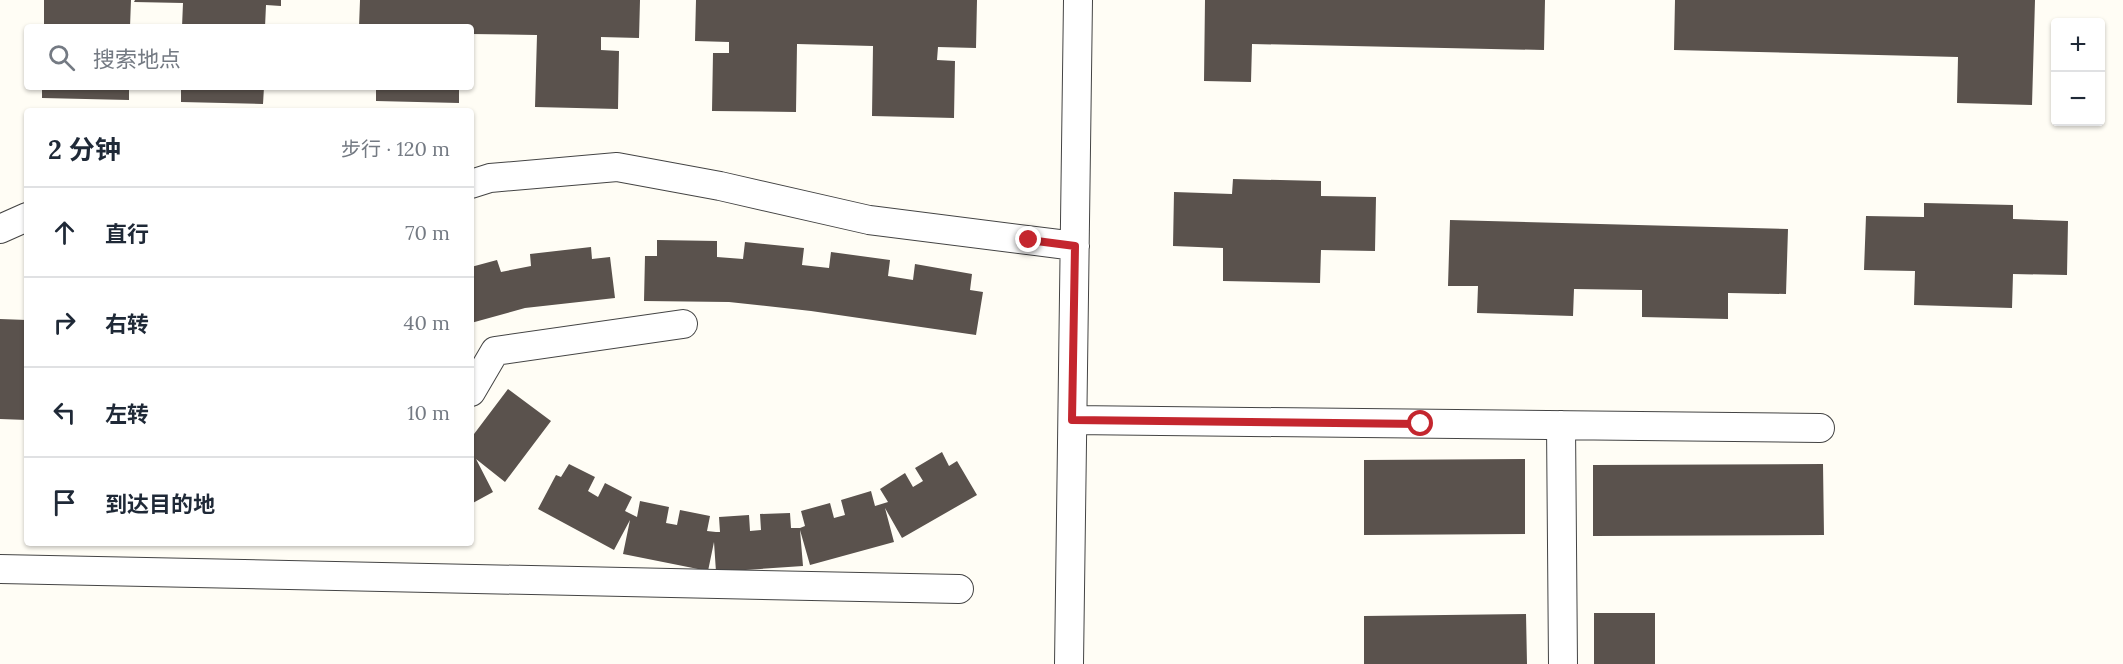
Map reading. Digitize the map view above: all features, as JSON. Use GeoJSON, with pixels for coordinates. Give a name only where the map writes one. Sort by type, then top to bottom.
{"type":"FeatureCollection","features":[{"type":"Feature","properties":{"kind":"street"},"geometry":{"type":"LineString","coordinates":[[1070,664],[1078,0]]}},
{"type":"Feature","properties":{"kind":"street"},"geometry":{"type":"LineString","coordinates":[[474,183],[490,178],[617,167],[720,186],[869,220],[1075,246]]}},
{"type":"Feature","properties":{"kind":"street"},"geometry":{"type":"LineString","coordinates":[[0,229],[24,218]]}},
{"type":"Feature","properties":{"kind":"street"},"geometry":{"type":"LineString","coordinates":[[474,387],[495,351],[683,324]]}},
{"type":"Feature","properties":{"kind":"street"},"geometry":{"type":"LineString","coordinates":[[1072,420],[1820,428]]}},
{"type":"Feature","properties":{"kind":"street"},"geometry":{"type":"LineString","coordinates":[[1561,425],[1563,664]]}},
{"type":"Feature","properties":{"kind":"street"},"geometry":{"type":"LineString","coordinates":[[0,569],[959,589]]}},
{"type":"Feature","properties":{"kind":"building"},"geometry":{"type":"Polygon","coordinates":[[[44,0],[131,0],[130,24],[44,24],[44,0]]]}},
{"type":"Feature","properties":{"kind":"building"},"geometry":{"type":"Polygon","coordinates":[[[135,0],[281,0],[281,6],[266,5],[265,24],[182,24],[183,3],[134,2],[135,0]]]}},
{"type":"Feature","properties":{"kind":"building"},"geometry":{"type":"Polygon","coordinates":[[[360,0],[640,0],[639,38],[601,37],[601,50],[619,51],[618,109],[535,107],[537,35],[474,34],[474,24],[359,24],[360,0]]]}},
{"type":"Feature","properties":{"kind":"building"},"geometry":{"type":"Polygon","coordinates":[[[696,0],[977,0],[976,48],[938,47],[937,60],[955,61],[954,118],[872,116],[873,46],[797,44],[796,112],[712,111],[713,53],[729,53],[729,42],[695,41],[696,0]]]}},
{"type":"Feature","properties":{"kind":"building"},"geometry":{"type":"Polygon","coordinates":[[[1205,0],[1545,0],[1544,50],[1252,44],[1251,82],[1204,81],[1205,0]]]}},
{"type":"Feature","properties":{"kind":"building"},"geometry":{"type":"Polygon","coordinates":[[[1675,0],[2035,0],[2032,105],[1957,103],[1958,57],[1674,50],[1675,0]]]}},
{"type":"Feature","properties":{"kind":"building"},"geometry":{"type":"Polygon","coordinates":[[[42,90],[129,90],[129,100],[42,98],[42,90]]]}},
{"type":"Feature","properties":{"kind":"building"},"geometry":{"type":"Polygon","coordinates":[[[181,90],[264,90],[263,104],[181,102],[181,90]]]}},
{"type":"Feature","properties":{"kind":"building"},"geometry":{"type":"Polygon","coordinates":[[[376,90],[459,90],[459,103],[376,101],[376,90]]]}},
{"type":"Feature","properties":{"kind":"building"},"geometry":{"type":"Polygon","coordinates":[[[1233,179],[1321,181],[1321,196],[1376,197],[1375,251],[1321,250],[1320,283],[1223,281],[1223,248],[1173,246],[1174,192],[1232,194],[1233,179]]]}},
{"type":"Feature","properties":{"kind":"building"},"geometry":{"type":"Polygon","coordinates":[[[1924,203],[2013,205],[2013,219],[2068,221],[2067,275],[2013,274],[2012,308],[1914,305],[1915,271],[1864,270],[1866,216],[1924,217],[1924,203]]]}},
{"type":"Feature","properties":{"kind":"building"},"geometry":{"type":"Polygon","coordinates":[[[1450,220],[1788,229],[1786,294],[1728,293],[1728,319],[1642,317],[1642,290],[1574,289],[1573,316],[1477,313],[1478,286],[1448,286],[1450,220]]]}},
{"type":"Feature","properties":{"kind":"building"},"geometry":{"type":"Polygon","coordinates":[[[657,240],[717,241],[717,257],[743,259],[745,242],[804,248],[802,265],[829,268],[831,252],[890,260],[888,276],[913,280],[915,264],[972,274],[970,290],[983,292],[976,335],[811,311],[729,302],[644,301],[645,256],[657,256],[657,240]]]}},
{"type":"Feature","properties":{"kind":"building"},"geometry":{"type":"Polygon","coordinates":[[[591,247],[592,259],[610,257],[615,298],[525,308],[474,322],[474,266],[497,260],[501,272],[531,266],[530,254],[591,247]]]}},
{"type":"Feature","properties":{"kind":"building"},"geometry":{"type":"Polygon","coordinates":[[[0,319],[24,320],[24,420],[0,419],[0,319]]]}},
{"type":"Feature","properties":{"kind":"building"},"geometry":{"type":"Polygon","coordinates":[[[508,389],[551,421],[505,482],[476,459],[493,492],[474,502],[474,434],[508,389]]]}},
{"type":"Feature","properties":{"kind":"building"},"geometry":{"type":"Polygon","coordinates":[[[942,452],[949,466],[957,461],[977,495],[902,538],[885,508],[894,542],[810,565],[800,530],[803,566],[716,572],[714,542],[708,571],[623,554],[630,520],[614,550],[538,509],[556,475],[561,477],[569,464],[595,477],[588,491],[598,497],[605,483],[632,497],[625,511],[637,517],[640,501],[669,507],[666,523],[677,525],[680,510],[710,516],[707,531],[720,532],[719,517],[749,515],[750,531],[761,530],[760,514],[790,513],[791,528],[800,528],[805,526],[801,511],[830,503],[834,518],[845,515],[841,500],[871,491],[875,506],[888,502],[880,489],[905,473],[913,487],[923,481],[915,468],[942,452]]]}},
{"type":"Feature","properties":{"kind":"building"},"geometry":{"type":"Polygon","coordinates":[[[1525,459],[1525,534],[1364,535],[1364,460],[1525,459]]]}},
{"type":"Feature","properties":{"kind":"building"},"geometry":{"type":"Polygon","coordinates":[[[1823,464],[1824,535],[1593,536],[1593,465],[1823,464]]]}},
{"type":"Feature","properties":{"kind":"building"},"geometry":{"type":"Polygon","coordinates":[[[1594,613],[1655,613],[1655,664],[1594,664],[1594,613]]]}},
{"type":"Feature","properties":{"kind":"building"},"geometry":{"type":"Polygon","coordinates":[[[1526,614],[1527,664],[1364,664],[1364,616],[1526,614]]]}},
{"type":"Feature","properties":{"kind":"route"},"geometry":{"type":"LineString","coordinates":[[1029,240],[1075,246],[1072,420],[1421,424]]}}]}
